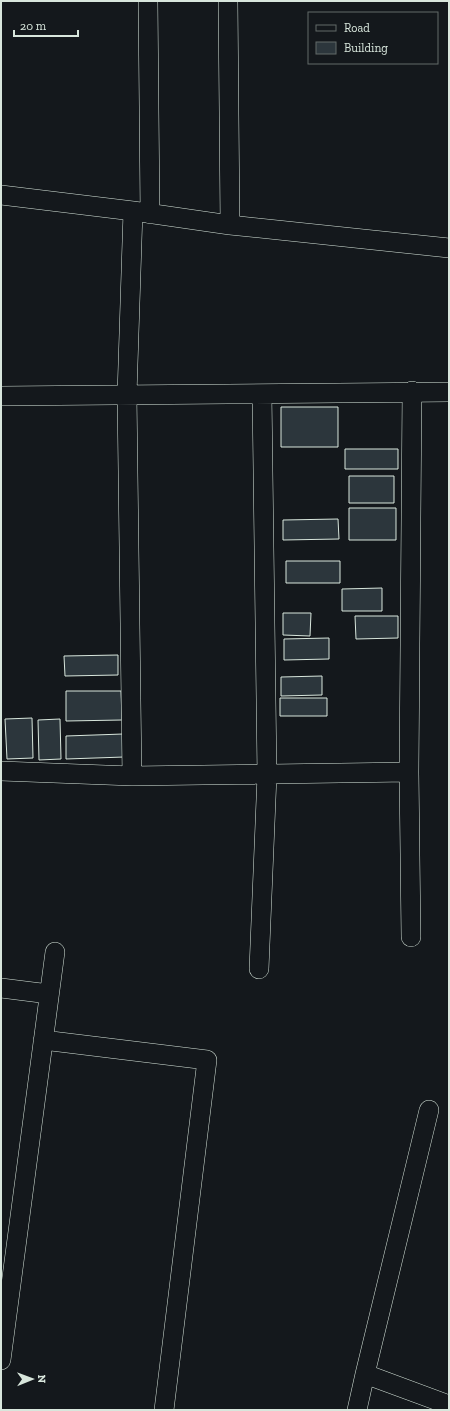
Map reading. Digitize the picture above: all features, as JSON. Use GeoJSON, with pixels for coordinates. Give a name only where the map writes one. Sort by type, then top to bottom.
{"type":"FeatureCollection","features":[{"type":"Feature","properties":{"kind":"street"},"geometry":{"type":"LineString","coordinates":[[132,776],[128,395],[141,212],[148,1]]}},
{"type":"Feature","properties":{"kind":"street"},"geometry":{"type":"LineString","coordinates":[[228,1],[230,225]]}},
{"type":"Feature","properties":{"kind":"street"},"geometry":{"type":"LineString","coordinates":[[1,194],[230,225],[449,248]]}},
{"type":"Feature","properties":{"kind":"street"},"geometry":{"type":"LineString","coordinates":[[1,396],[412,391],[449,392]]}},
{"type":"Feature","properties":{"kind":"street"},"geometry":{"type":"LineString","coordinates":[[411,937],[409,772],[412,391]]}},
{"type":"Feature","properties":{"kind":"street"},"geometry":{"type":"LineString","coordinates":[[259,969],[268,774],[262,394]]}},
{"type":"Feature","properties":{"kind":"street"},"geometry":{"type":"LineString","coordinates":[[1,771],[132,776],[409,772]]}},
{"type":"Feature","properties":{"kind":"street"},"geometry":{"type":"LineString","coordinates":[[1,1360],[55,952]]}},
{"type":"Feature","properties":{"kind":"street"},"geometry":{"type":"LineString","coordinates":[[1,988],[49,994]]}},
{"type":"Feature","properties":{"kind":"street"},"geometry":{"type":"LineString","coordinates":[[43,1040],[207,1060],[164,1410]]}},
{"type":"Feature","properties":{"kind":"street"},"geometry":{"type":"LineString","coordinates":[[358,1410],[365,1374],[429,1110]]}},
{"type":"Feature","properties":{"kind":"street"},"geometry":{"type":"LineString","coordinates":[[365,1374],[449,1405]]}},
{"type":"Feature","properties":{"kind":"building"},"geometry":{"type":"Polygon","coordinates":[[[281,407],[338,407],[338,447],[281,447],[281,407]]]}},
{"type":"Feature","properties":{"kind":"building"},"geometry":{"type":"Polygon","coordinates":[[[345,449],[398,449],[398,469],[345,469],[345,449]]]}},
{"type":"Feature","properties":{"kind":"building"},"geometry":{"type":"Polygon","coordinates":[[[349,476],[394,476],[394,503],[349,503],[349,476]]]}},
{"type":"Feature","properties":{"kind":"building"},"geometry":{"type":"Polygon","coordinates":[[[349,508],[396,508],[396,540],[349,540],[349,508]]]}},
{"type":"Feature","properties":{"kind":"building"},"geometry":{"type":"Polygon","coordinates":[[[338,519],[339,539],[283,540],[283,520],[338,519]]]}},
{"type":"Feature","properties":{"kind":"building"},"geometry":{"type":"Polygon","coordinates":[[[286,561],[340,561],[340,583],[286,583],[286,561]]]}},
{"type":"Feature","properties":{"kind":"building"},"geometry":{"type":"Polygon","coordinates":[[[382,588],[382,611],[342,611],[342,589],[382,588]]]}},
{"type":"Feature","properties":{"kind":"building"},"geometry":{"type":"Polygon","coordinates":[[[283,613],[311,613],[310,636],[283,635],[283,613]]]}},
{"type":"Feature","properties":{"kind":"building"},"geometry":{"type":"Polygon","coordinates":[[[355,616],[398,616],[398,638],[356,639],[355,616]]]}},
{"type":"Feature","properties":{"kind":"building"},"geometry":{"type":"Polygon","coordinates":[[[329,638],[329,659],[284,660],[284,639],[329,638]]]}},
{"type":"Feature","properties":{"kind":"building"},"geometry":{"type":"Polygon","coordinates":[[[118,655],[118,675],[65,676],[64,656],[118,655]]]}},
{"type":"Feature","properties":{"kind":"building"},"geometry":{"type":"Polygon","coordinates":[[[322,676],[322,695],[281,696],[281,677],[322,676]]]}},
{"type":"Feature","properties":{"kind":"building"},"geometry":{"type":"Polygon","coordinates":[[[66,691],[121,691],[122,720],[66,721],[66,691]]]}},
{"type":"Feature","properties":{"kind":"building"},"geometry":{"type":"Polygon","coordinates":[[[280,698],[327,698],[327,716],[280,716],[280,698]]]}},
{"type":"Feature","properties":{"kind":"building"},"geometry":{"type":"Polygon","coordinates":[[[32,718],[33,758],[7,759],[5,719],[32,718]]]}},
{"type":"Feature","properties":{"kind":"building"},"geometry":{"type":"Polygon","coordinates":[[[60,719],[61,759],[39,760],[38,720],[60,719]]]}},
{"type":"Feature","properties":{"kind":"building"},"geometry":{"type":"Polygon","coordinates":[[[123,734],[124,757],[66,759],[66,736],[123,734]]]}}]}
